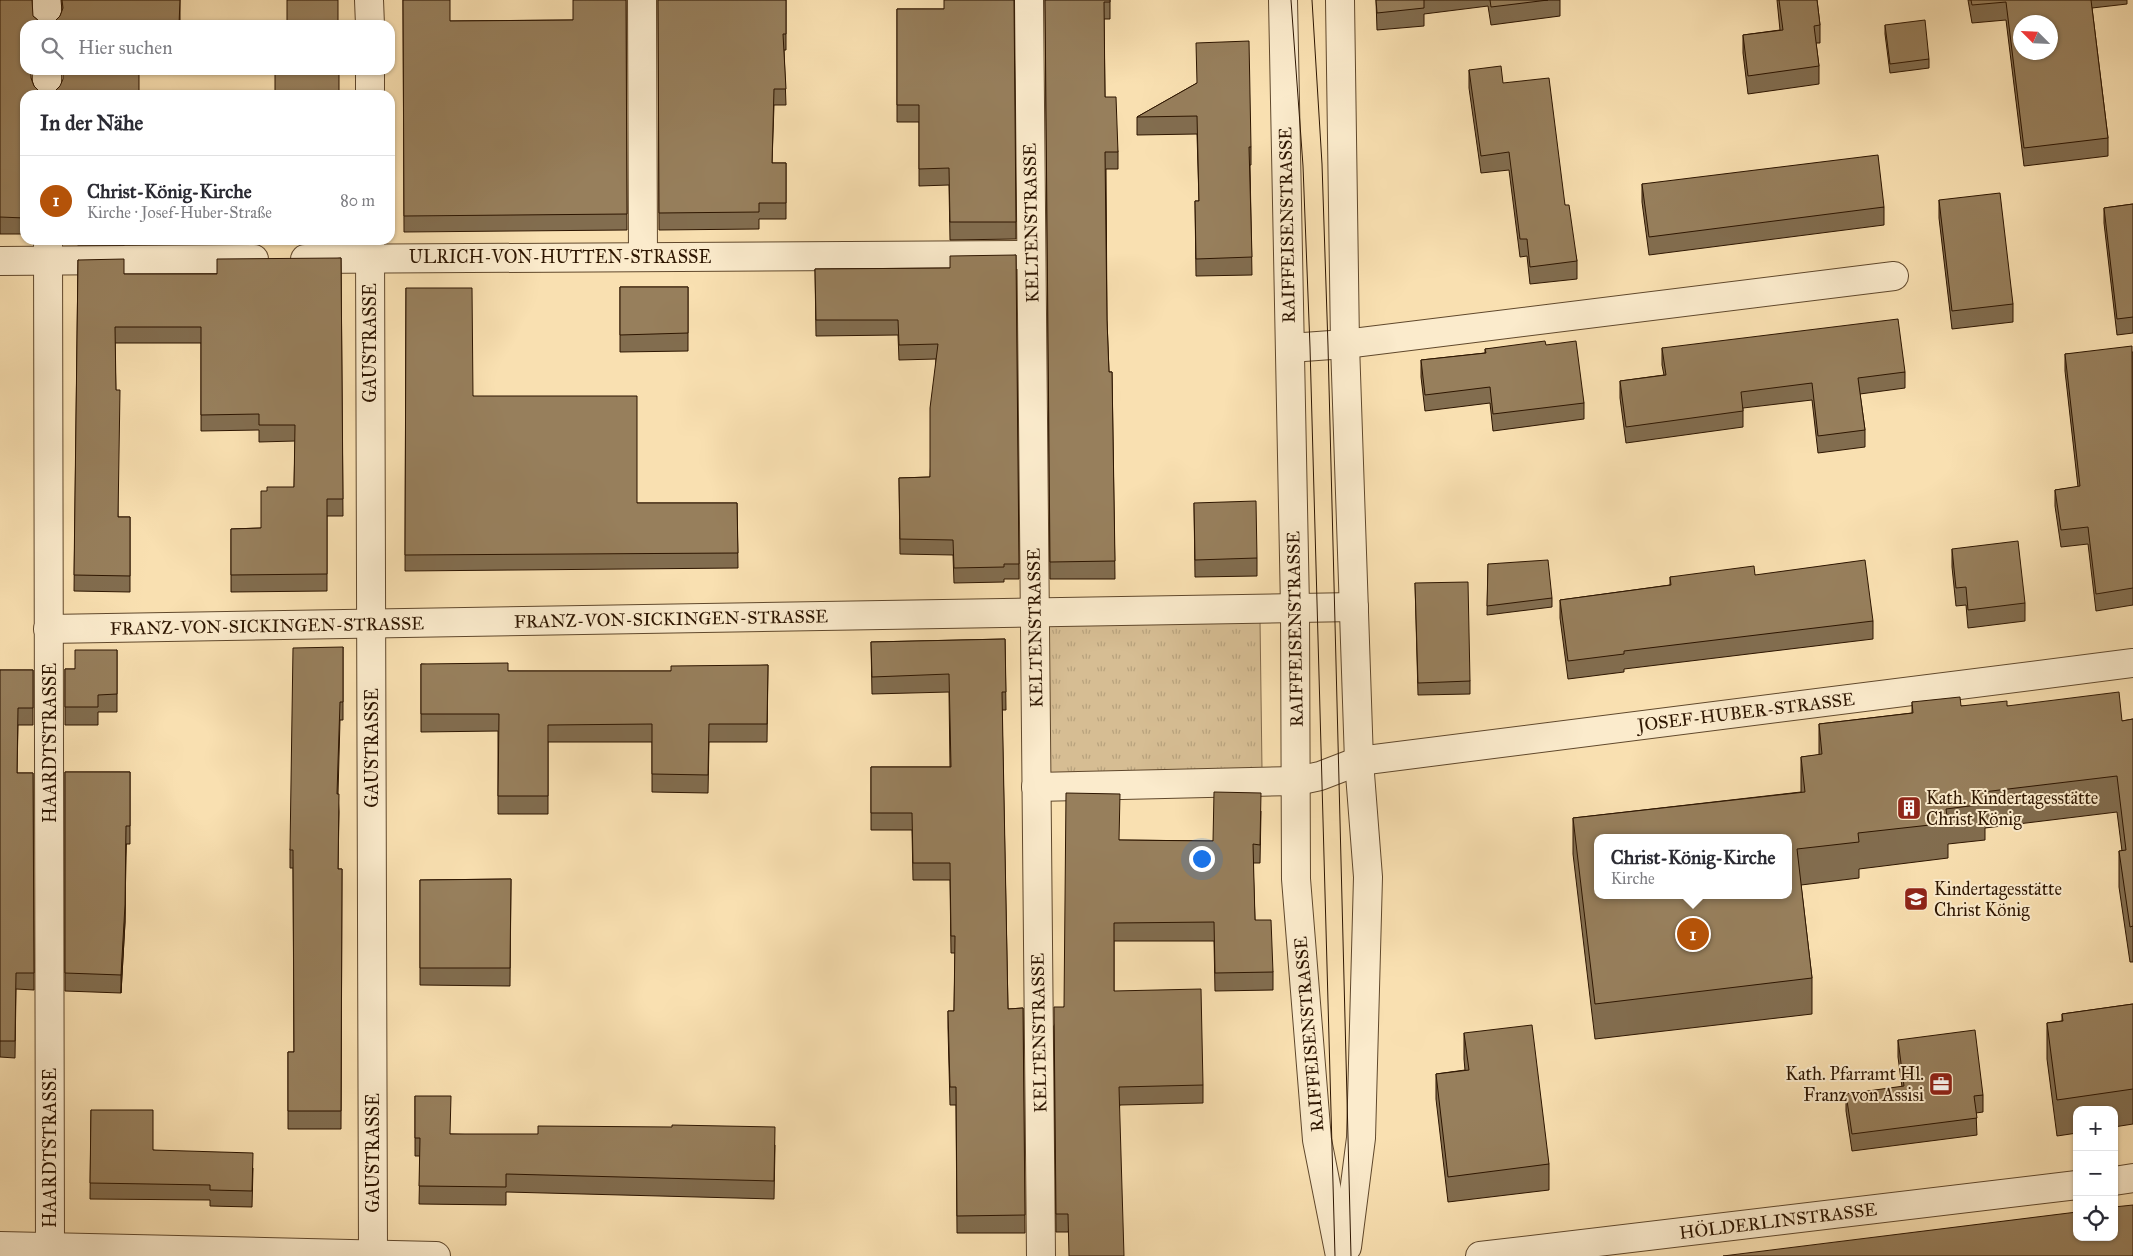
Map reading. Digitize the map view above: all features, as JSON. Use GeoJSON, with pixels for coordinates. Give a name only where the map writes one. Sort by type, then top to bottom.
{"type":"FeatureCollection","features":[{"type":"Feature","properties":{"kind":"street"},"geometry":{"type":"LineString","coordinates":[[47,0],[47,20]]}},
{"type":"Feature","properties":{"kind":"street"},"geometry":{"type":"LineString","coordinates":[[369,0],[370,20]]}},
{"type":"Feature","properties":{"kind":"street"},"geometry":{"type":"LineString","coordinates":[[642,0],[643,257]]}},
{"type":"Feature","properties":{"kind":"street","name":"KELTENSTRASSE"},"geometry":{"type":"LineString","coordinates":[[1029,0],[1041,1256]]}},
{"type":"Feature","properties":{"kind":"street","name":"RAIFFEISENSTRASSE"},"geometry":{"type":"LineString","coordinates":[[1283,0],[1295,608],[1296,879],[1317,1140],[1340,1256]]}},
{"type":"Feature","properties":{"kind":"street"},"geometry":{"type":"LineString","coordinates":[[1340,0],[1345,344],[1359,761],[1368,877],[1361,1138],[1345,1256]]}},
{"type":"Feature","properties":{"kind":"street"},"geometry":{"type":"LineString","coordinates":[[47,75],[47,90]]}},
{"type":"Feature","properties":{"kind":"street"},"geometry":{"type":"LineString","coordinates":[[370,75],[370,90]]}},
{"type":"Feature","properties":{"kind":"street","name":"ULRICH-VON-HUTTEN-STRASSE"},"geometry":{"type":"LineString","coordinates":[[0,261],[48,250],[370,249],[643,257],[1031,255]]}},
{"type":"Feature","properties":{"kind":"street","name":"GAUSTRASSE"},"geometry":{"type":"LineString","coordinates":[[370,249],[373,1255]]}},
{"type":"Feature","properties":{"kind":"street","name":"HAARDTSTRASSE"},"geometry":{"type":"LineString","coordinates":[[48,250],[50,1247]]}},
{"type":"Feature","properties":{"kind":"street"},"geometry":{"type":"LineString","coordinates":[[1290,348],[1345,344],[1894,276]]}},
{"type":"Feature","properties":{"kind":"street","name":"FRANZ-VON-SICKINGEN-STRASSE"},"geometry":{"type":"LineString","coordinates":[[48,629],[1354,608]]}},
{"type":"Feature","properties":{"kind":"street","name":"JOSEF-HUBER-STRASSE"},"geometry":{"type":"LineString","coordinates":[[1036,787],[1297,781],[1320,776],[1359,761],[2133,663]]}},
{"type":"Feature","properties":{"kind":"street"},"geometry":{"type":"LineString","coordinates":[[2118,1180],[2133,1178]]}},
{"type":"Feature","properties":{"kind":"street","name":"HÖLDERLINSTRASSE"},"geometry":{"type":"LineString","coordinates":[[1480,1256],[2073,1185]]}},
{"type":"Feature","properties":{"kind":"street"},"geometry":{"type":"LineString","coordinates":[[0,1246],[436,1256]]}},
{"type":"Feature","properties":{"kind":"green space"},"geometry":{"type":"Polygon","coordinates":[[[1260,620],[1262,769],[1049,773],[1048,625],[1260,620]]]}},
{"type":"Feature","properties":{"kind":"building"},"geometry":{"type":"Polygon","coordinates":[[[0,0],[32,0],[33,16],[38,20],[20,20],[20,75],[31,75],[34,86],[38,90],[20,90],[20,218],[0,217],[0,0]]]}},
{"type":"Feature","properties":{"kind":"building"},"geometry":{"type":"Polygon","coordinates":[[[62,0],[180,0],[179,20],[56,20],[63,8],[62,0]]]}},
{"type":"Feature","properties":{"kind":"building"},"geometry":{"type":"Polygon","coordinates":[[[287,0],[338,0],[338,20],[287,20],[287,0]]]}},
{"type":"Feature","properties":{"kind":"building"},"geometry":{"type":"Polygon","coordinates":[[[403,0],[450,0],[450,21],[573,20],[573,0],[626,0],[627,214],[404,216],[403,0]]]}},
{"type":"Feature","properties":{"kind":"building"},"geometry":{"type":"Polygon","coordinates":[[[658,0],[786,0],[786,34],[783,34],[786,89],[774,89],[772,163],[786,163],[786,203],[759,203],[759,212],[659,213],[658,0]]]}},
{"type":"Feature","properties":{"kind":"building"},"geometry":{"type":"Polygon","coordinates":[[[944,0],[1014,0],[1016,222],[950,222],[949,168],[919,169],[919,105],[897,105],[897,9],[944,9],[944,0]]]}},
{"type":"Feature","properties":{"kind":"building"},"geometry":{"type":"Polygon","coordinates":[[[1045,0],[1110,0],[1110,2],[1104,2],[1105,97],[1116,97],[1118,152],[1105,152],[1107,320],[1109,372],[1112,372],[1115,561],[1050,562],[1045,0]]]}},
{"type":"Feature","properties":{"kind":"building"},"geometry":{"type":"Polygon","coordinates":[[[1376,0],[1424,0],[1424,8],[1377,13],[1376,0]]]}},
{"type":"Feature","properties":{"kind":"building"},"geometry":{"type":"Polygon","coordinates":[[[1490,0],[1548,0],[1491,7],[1490,0]]]}},
{"type":"Feature","properties":{"kind":"building"},"geometry":{"type":"Polygon","coordinates":[[[1779,0],[1817,0],[1820,25],[1814,26],[1819,66],[1748,76],[1743,35],[1783,30],[1779,0]]]}},
{"type":"Feature","properties":{"kind":"building"},"geometry":{"type":"Polygon","coordinates":[[[1971,0],[2091,0],[2108,138],[2024,148],[2013,60],[2058,60],[2058,15],[2013,15],[2013,59],[2006,2],[1972,5],[1971,0]]]}},
{"type":"Feature","properties":{"kind":"building"},"geometry":{"type":"Polygon","coordinates":[[[1925,20],[1929,59],[1890,64],[1885,25],[1925,20]]]}},
{"type":"Feature","properties":{"kind":"building"},"geometry":{"type":"Polygon","coordinates":[[[1249,41],[1252,257],[1196,259],[1195,201],[1199,201],[1197,116],[1137,117],[1197,83],[1196,43],[1249,41]]]}},
{"type":"Feature","properties":{"kind":"building"},"geometry":{"type":"Polygon","coordinates":[[[1501,66],[1503,83],[1549,78],[1565,205],[1569,205],[1577,261],[1530,267],[1527,239],[1520,239],[1509,152],[1481,156],[1469,70],[1501,66]]]}},
{"type":"Feature","properties":{"kind":"building"},"geometry":{"type":"Polygon","coordinates":[[[63,75],[139,75],[139,90],[56,90],[60,86],[63,75]]]}},
{"type":"Feature","properties":{"kind":"building"},"geometry":{"type":"Polygon","coordinates":[[[275,75],[339,75],[339,90],[275,90],[275,75]]]}},
{"type":"Feature","properties":{"kind":"building"},"geometry":{"type":"Polygon","coordinates":[[[1878,155],[1884,207],[1649,237],[1642,184],[1878,155]]]}},
{"type":"Feature","properties":{"kind":"building"},"geometry":{"type":"Polygon","coordinates":[[[2000,193],[2013,304],[1952,311],[1939,200],[2000,193]]]}},
{"type":"Feature","properties":{"kind":"building"},"geometry":{"type":"Polygon","coordinates":[[[2133,204],[2133,317],[2117,319],[2104,208],[2133,204]]]}},
{"type":"Feature","properties":{"kind":"building"},"geometry":{"type":"Polygon","coordinates":[[[1016,255],[1019,564],[1004,564],[1004,567],[954,568],[953,540],[900,539],[899,478],[930,477],[930,408],[938,344],[899,345],[898,320],[816,320],[815,269],[950,268],[950,256],[1016,255]]]}},
{"type":"Feature","properties":{"kind":"building"},"geometry":{"type":"Polygon","coordinates":[[[341,258],[343,499],[327,499],[327,574],[231,575],[231,529],[261,528],[261,491],[267,491],[267,487],[294,487],[295,425],[259,425],[259,414],[201,415],[201,327],[115,327],[116,390],[120,390],[118,517],[130,517],[130,576],[74,575],[78,260],[124,259],[124,274],[217,274],[217,259],[341,258]]]}},
{"type":"Feature","properties":{"kind":"building"},"geometry":{"type":"Polygon","coordinates":[[[620,287],[688,287],[688,333],[620,335],[620,287]]]}},
{"type":"Feature","properties":{"kind":"building"},"geometry":{"type":"Polygon","coordinates":[[[406,288],[472,288],[473,396],[637,396],[637,503],[737,503],[738,553],[405,555],[406,288]]]}},
{"type":"Feature","properties":{"kind":"building"},"geometry":{"type":"Polygon","coordinates":[[[1898,319],[1905,372],[1858,378],[1865,430],[1818,436],[1812,383],[1741,392],[1743,411],[1626,427],[1620,381],[1666,375],[1662,348],[1898,319]]]}},
{"type":"Feature","properties":{"kind":"building"},"geometry":{"type":"Polygon","coordinates":[[[1545,341],[1546,345],[1576,341],[1584,403],[1493,414],[1490,387],[1425,395],[1421,360],[1486,353],[1485,349],[1545,341]]]}},
{"type":"Feature","properties":{"kind":"building"},"geometry":{"type":"Polygon","coordinates":[[[2132,346],[2133,588],[2096,594],[2088,527],[2061,530],[2055,490],[2080,486],[2065,354],[2132,346]]]}},
{"type":"Feature","properties":{"kind":"building"},"geometry":{"type":"Polygon","coordinates":[[[1256,501],[1257,558],[1195,560],[1194,503],[1256,501]]]}},
{"type":"Feature","properties":{"kind":"building"},"geometry":{"type":"Polygon","coordinates":[[[2018,541],[2025,603],[1968,610],[1966,587],[1956,588],[1952,549],[2018,541]]]}},
{"type":"Feature","properties":{"kind":"building"},"geometry":{"type":"Polygon","coordinates":[[[1548,560],[1552,598],[1487,606],[1488,564],[1548,560]]]}},
{"type":"Feature","properties":{"kind":"building"},"geometry":{"type":"Polygon","coordinates":[[[1865,560],[1873,621],[1624,651],[1624,654],[1568,661],[1560,600],[1671,585],[1670,577],[1754,566],[1755,575],[1865,560]]]}},
{"type":"Feature","properties":{"kind":"building"},"geometry":{"type":"Polygon","coordinates":[[[1468,582],[1470,681],[1418,683],[1415,583],[1468,582]]]}},
{"type":"Feature","properties":{"kind":"building"},"geometry":{"type":"Polygon","coordinates":[[[1005,639],[1006,692],[1002,692],[1008,1009],[1023,1008],[1025,1215],[957,1216],[956,1087],[950,1087],[948,1011],[954,1011],[955,936],[951,936],[950,863],[913,863],[912,813],[871,813],[871,767],[951,767],[949,674],[872,677],[871,642],[1005,639]]]}},
{"type":"Feature","properties":{"kind":"building"},"geometry":{"type":"Polygon","coordinates":[[[343,647],[343,702],[340,702],[337,794],[339,794],[338,869],[342,869],[341,1111],[288,1111],[288,1052],[294,1052],[293,850],[290,850],[293,648],[343,647]]]}},
{"type":"Feature","properties":{"kind":"building"},"geometry":{"type":"Polygon","coordinates":[[[75,650],[117,650],[117,694],[98,695],[98,707],[65,707],[65,669],[75,669],[75,650]]]}},
{"type":"Feature","properties":{"kind":"building"},"geometry":{"type":"Polygon","coordinates":[[[508,663],[508,671],[671,671],[671,666],[768,665],[767,724],[709,724],[708,775],[652,774],[652,724],[548,725],[548,796],[498,796],[499,714],[421,714],[421,664],[508,663]]]}},
{"type":"Feature","properties":{"kind":"building"},"geometry":{"type":"Polygon","coordinates":[[[0,670],[33,670],[33,708],[18,708],[17,773],[33,773],[34,973],[16,973],[15,1041],[0,1041],[0,670]]]}},
{"type":"Feature","properties":{"kind":"building"},"geometry":{"type":"Polygon","coordinates":[[[2119,692],[2122,721],[2133,719],[2133,926],[2130,927],[2119,851],[2126,850],[2117,776],[1983,792],[1985,804],[1946,809],[1948,823],[1858,833],[1859,842],[1797,849],[1812,978],[1595,1004],[1573,818],[1805,792],[1801,757],[1822,754],[1819,724],[1913,713],[1912,702],[1960,697],[1961,706],[2007,701],[2007,706],[2119,692]]]}},
{"type":"Feature","properties":{"kind":"building"},"geometry":{"type":"Polygon","coordinates":[[[65,772],[130,772],[130,826],[126,826],[125,905],[121,975],[65,973],[65,772]]]}},
{"type":"Feature","properties":{"kind":"building"},"geometry":{"type":"Polygon","coordinates":[[[1214,792],[1261,793],[1260,845],[1253,844],[1255,920],[1271,920],[1273,972],[1215,973],[1214,922],[1114,923],[1114,991],[1201,989],[1203,1085],[1119,1087],[1124,1256],[1069,1256],[1068,1214],[1056,1214],[1054,1007],[1064,1007],[1066,793],[1120,794],[1119,840],[1213,841],[1214,792]]]}},
{"type":"Feature","properties":{"kind":"building"},"geometry":{"type":"Polygon","coordinates":[[[511,879],[510,968],[420,968],[420,880],[511,879]]]}},
{"type":"Feature","properties":{"kind":"building"},"geometry":{"type":"Polygon","coordinates":[[[2133,1004],[2133,1089],[2057,1100],[2047,1023],[2063,1021],[2062,1014],[2133,1004]]]}},
{"type":"Feature","properties":{"kind":"building"},"geometry":{"type":"Polygon","coordinates":[[[1532,1025],[1549,1164],[1448,1177],[1436,1074],[1469,1070],[1464,1033],[1532,1025]]]}},
{"type":"Feature","properties":{"kind":"building"},"geometry":{"type":"Polygon","coordinates":[[[1975,1030],[1983,1095],[1974,1096],[1977,1118],[1852,1134],[1846,1094],[1904,1086],[1898,1040],[1975,1030]]]}},
{"type":"Feature","properties":{"kind":"building"},"geometry":{"type":"Polygon","coordinates":[[[415,1096],[451,1096],[450,1134],[538,1134],[538,1126],[672,1127],[672,1125],[775,1127],[774,1181],[506,1174],[506,1187],[419,1186],[420,1138],[415,1138],[415,1096]]]}},
{"type":"Feature","properties":{"kind":"building"},"geometry":{"type":"Polygon","coordinates":[[[91,1110],[153,1110],[153,1150],[253,1153],[252,1191],[210,1190],[210,1185],[90,1183],[91,1110]]]}},
{"type":"Feature","properties":{"kind":"building"},"geometry":{"type":"Polygon","coordinates":[[[2133,1205],[2133,1256],[1723,1256],[2073,1212],[2073,1241],[2118,1241],[2118,1207],[2133,1205]]]}},
{"type":"Feature","properties":{"kind":"tram line"},"geometry":{"type":"LineString","coordinates":[[1291,0],[1303,166],[1310,347],[1335,1256]]}},
{"type":"Feature","properties":{"kind":"tram line"},"geometry":{"type":"LineString","coordinates":[[1312,0],[1322,164],[1328,346],[1351,1256]]}},
{"type":"Feature","properties":{"kind":"place","name":"Kath. Kindertagesstätte Christ König"},"geometry":{"type":"Point","coordinates":[1909,808]}},
{"type":"Feature","properties":{"kind":"place","name":"Kindertagesstätte Christ König"},"geometry":{"type":"Point","coordinates":[1916,899]}},
{"type":"Feature","properties":{"kind":"place","name":"Christ-König-Kirche"},"geometry":{"type":"Point","coordinates":[1693,934]}},
{"type":"Feature","properties":{"kind":"place","name":"Kath. Pfarramt Hl. Franz von Assisi"},"geometry":{"type":"Point","coordinates":[1941,1084]}}]}
